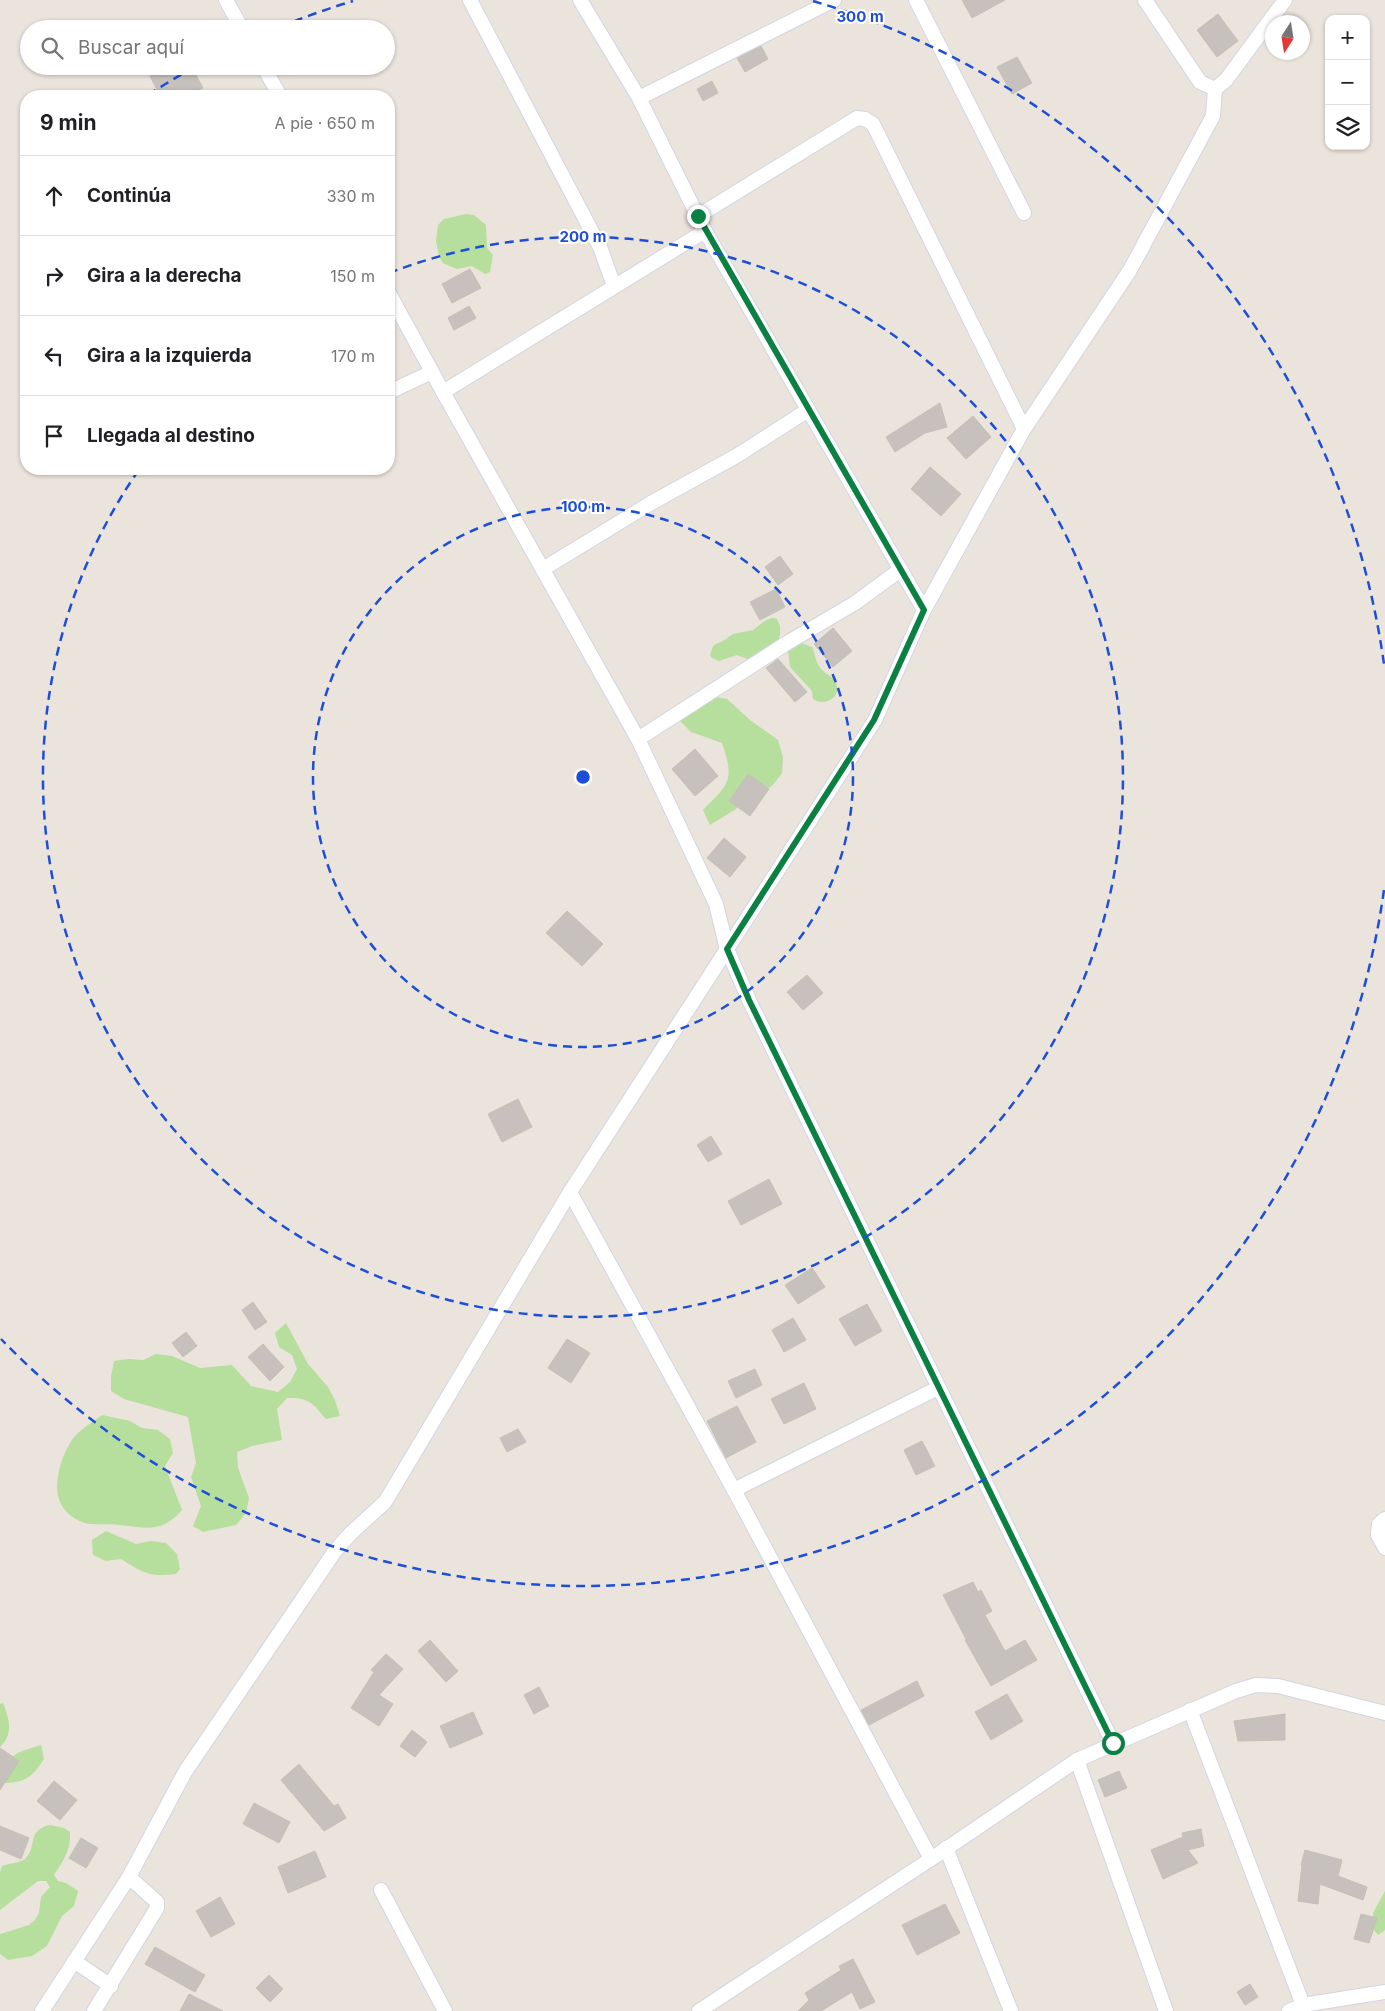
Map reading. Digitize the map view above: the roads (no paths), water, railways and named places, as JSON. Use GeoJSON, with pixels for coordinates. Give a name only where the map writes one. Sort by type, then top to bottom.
{"type":"FeatureCollection","features":[{"type":"Feature","properties":{"kind":"street"},"geometry":{"type":"LineString","coordinates":[[226,0],[237,20]]}},
{"type":"Feature","properties":{"kind":"street"},"geometry":{"type":"LineString","coordinates":[[470,0],[600,247],[614,286]]}},
{"type":"Feature","properties":{"kind":"street"},"geometry":{"type":"LineString","coordinates":[[580,0],[639,98],[705,231],[924,610]]}},
{"type":"Feature","properties":{"kind":"street"},"geometry":{"type":"LineString","coordinates":[[639,98],[834,0]]}},
{"type":"Feature","properties":{"kind":"street"},"geometry":{"type":"LineString","coordinates":[[916,0],[1024,213]]}},
{"type":"Feature","properties":{"kind":"street"},"geometry":{"type":"LineString","coordinates":[[1145,0],[1200,82],[1215,89]]}},
{"type":"Feature","properties":{"kind":"street"},"geometry":{"type":"LineString","coordinates":[[59,2011],[44,2007],[129,1877],[185,1772],[335,1551],[351,1533],[385,1502],[570,1192],[874,720],[924,610],[1024,429],[1130,270],[1213,116],[1215,89],[1226,80],[1285,0]]}},
{"type":"Feature","properties":{"kind":"street"},"geometry":{"type":"LineString","coordinates":[[268,75],[277,90]]}},
{"type":"Feature","properties":{"kind":"street"},"geometry":{"type":"LineString","coordinates":[[698,216],[857,118],[873,124],[1024,429]]}},
{"type":"Feature","properties":{"kind":"street"},"geometry":{"type":"LineString","coordinates":[[443,392],[705,231]]}},
{"type":"Feature","properties":{"kind":"street"},"geometry":{"type":"LineString","coordinates":[[395,304],[638,739],[716,904],[727,949],[753,1009],[1113,1743]]}},
{"type":"Feature","properties":{"kind":"street"},"geometry":{"type":"LineString","coordinates":[[395,389],[432,372]]}},
{"type":"Feature","properties":{"kind":"street"},"geometry":{"type":"LineString","coordinates":[[543,569],[651,503],[738,455],[808,410]]}},
{"type":"Feature","properties":{"kind":"street"},"geometry":{"type":"LineString","coordinates":[[638,739],[787,643],[855,603],[900,570]]}},
{"type":"Feature","properties":{"kind":"street"},"geometry":{"type":"LineString","coordinates":[[570,1192],[734,1490],[931,1860]]}},
{"type":"Feature","properties":{"kind":"street"},"geometry":{"type":"LineString","coordinates":[[734,1490],[938,1388]]}},
{"type":"Feature","properties":{"kind":"street"},"geometry":{"type":"LineString","coordinates":[[1385,1519],[1379,1524],[1378,1535],[1385,1548]]}},
{"type":"Feature","properties":{"kind":"street"},"geometry":{"type":"LineString","coordinates":[[700,2011],[931,1860],[1077,1760],[1113,1743],[1236,1691],[1256,1685],[1278,1686],[1385,1713]]}},
{"type":"Feature","properties":{"kind":"street"},"geometry":{"type":"LineString","coordinates":[[1190,1710],[1303,2005]]}},
{"type":"Feature","properties":{"kind":"street"},"geometry":{"type":"LineString","coordinates":[[1077,1760],[1166,2011]]}},
{"type":"Feature","properties":{"kind":"street"},"geometry":{"type":"LineString","coordinates":[[946,1848],[1011,2011]]}},
{"type":"Feature","properties":{"kind":"street"},"geometry":{"type":"LineString","coordinates":[[94,2011],[158,1908],[157,1902],[129,1877]]}},
{"type":"Feature","properties":{"kind":"street"},"geometry":{"type":"LineString","coordinates":[[381,1890],[445,2011]]}},
{"type":"Feature","properties":{"kind":"street"},"geometry":{"type":"LineString","coordinates":[[74,1961],[111,1986]]}},
{"type":"Feature","properties":{"kind":"street"},"geometry":{"type":"LineString","coordinates":[[1289,2011],[1303,2005],[1385,1992]]}}]}
